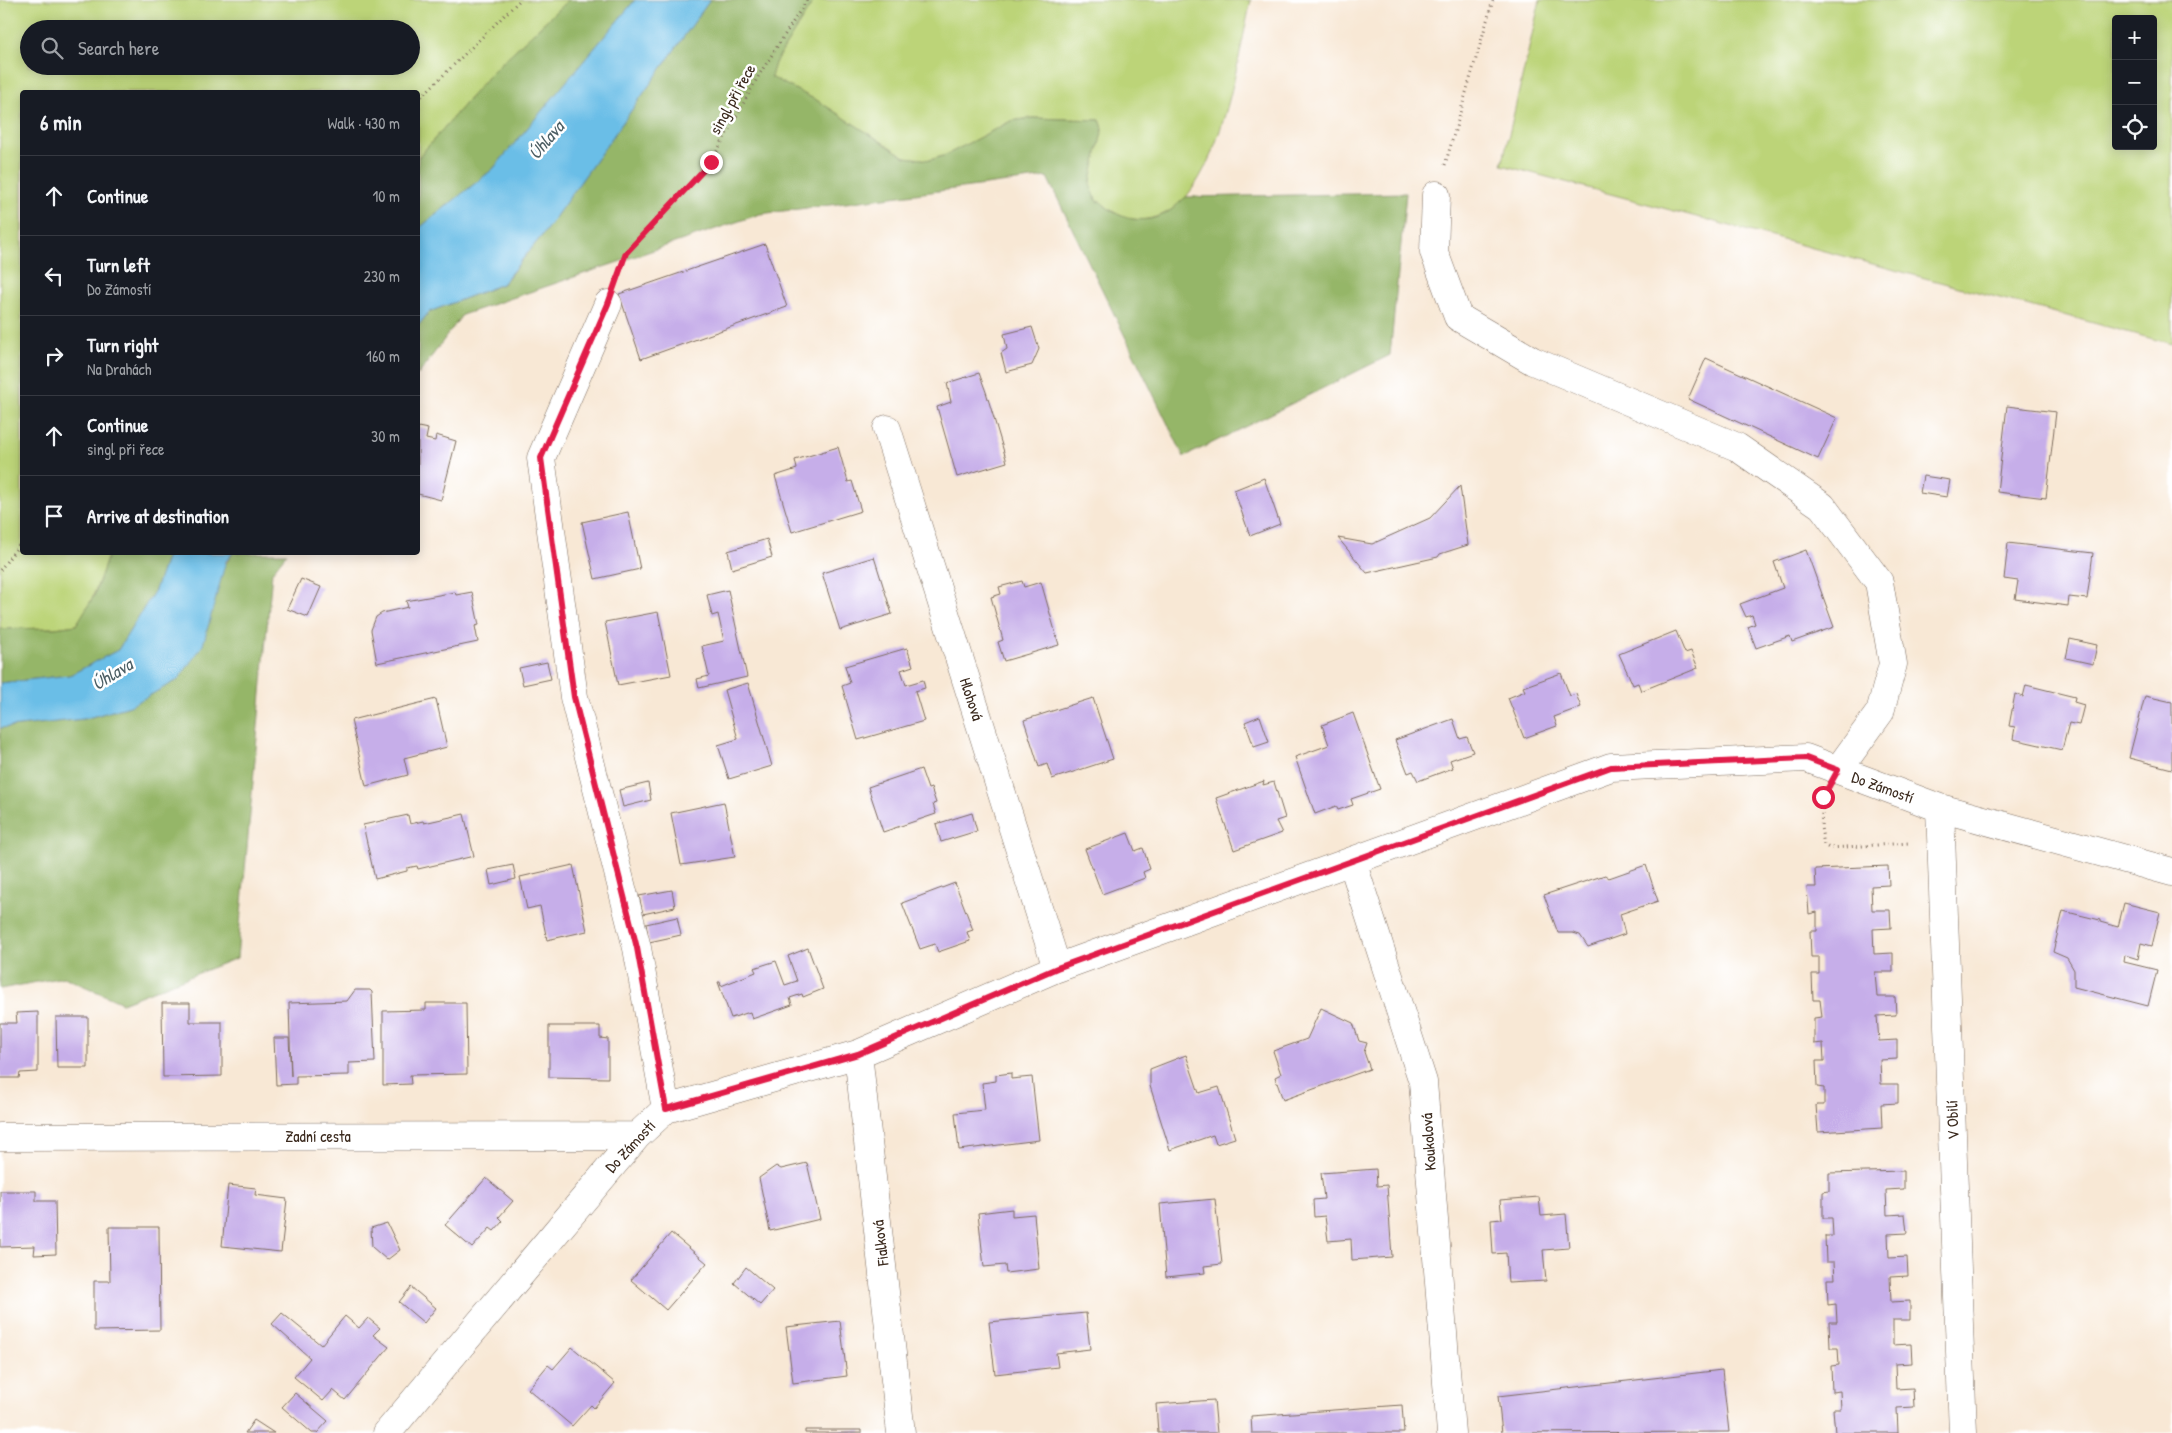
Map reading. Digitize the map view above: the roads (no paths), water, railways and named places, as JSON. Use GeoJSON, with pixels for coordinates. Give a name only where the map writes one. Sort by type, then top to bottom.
{"type":"FeatureCollection","features":[{"type":"Feature","properties":{"kind":"street"},"geometry":{"type":"LineString","coordinates":[[1436,195],[1434,252],[1458,317],[1532,361],[1737,447],[1822,506],[1878,582],[1894,664],[1880,712],[1838,770]]}},
{"type":"Feature","properties":{"kind":"street"},"geometry":{"type":"LineString","coordinates":[[608,304],[541,458],[574,697],[637,948],[666,1109]]}},
{"type":"Feature","properties":{"kind":"street","name":"Hlohová"},"geometry":{"type":"LineString","coordinates":[[886,429],[1057,968]]}},
{"type":"Feature","properties":{"kind":"street","name":"Do Zámostí"},"geometry":{"type":"LineString","coordinates":[[387,1433],[636,1136],[666,1109],[858,1054],[1057,968],[1611,767],[1806,758],[1940,808],[2172,872]]}},
{"type":"Feature","properties":{"kind":"street","name":"V Obilí"},"geometry":{"type":"LineString","coordinates":[[1940,808],[1963,1433]]}},
{"type":"Feature","properties":{"kind":"street","name":"Koukolová"},"geometry":{"type":"LineString","coordinates":[[1352,861],[1423,1082],[1451,1433]]}},
{"type":"Feature","properties":{"kind":"street","name":"Fialková"},"geometry":{"type":"LineString","coordinates":[[858,1054],[901,1433]]}},
{"type":"Feature","properties":{"kind":"street","name":"Zadní cesta"},"geometry":{"type":"LineString","coordinates":[[0,1137],[636,1136]]}},
{"type":"Feature","properties":{"kind":"water","name":"Úhlava"},"geometry":{"type":"Polygon","coordinates":[[[635,0],[710,0],[544,233],[502,284],[429,312],[420,323],[420,227],[493,169],[635,0]]]}},
{"type":"Feature","properties":{"kind":"water","name":"Úhlava"},"geometry":{"type":"Polygon","coordinates":[[[167,555],[231,555],[226,561],[203,645],[178,680],[130,706],[84,719],[0,728],[0,683],[70,675],[118,650],[155,590],[167,555]]]}}]}
